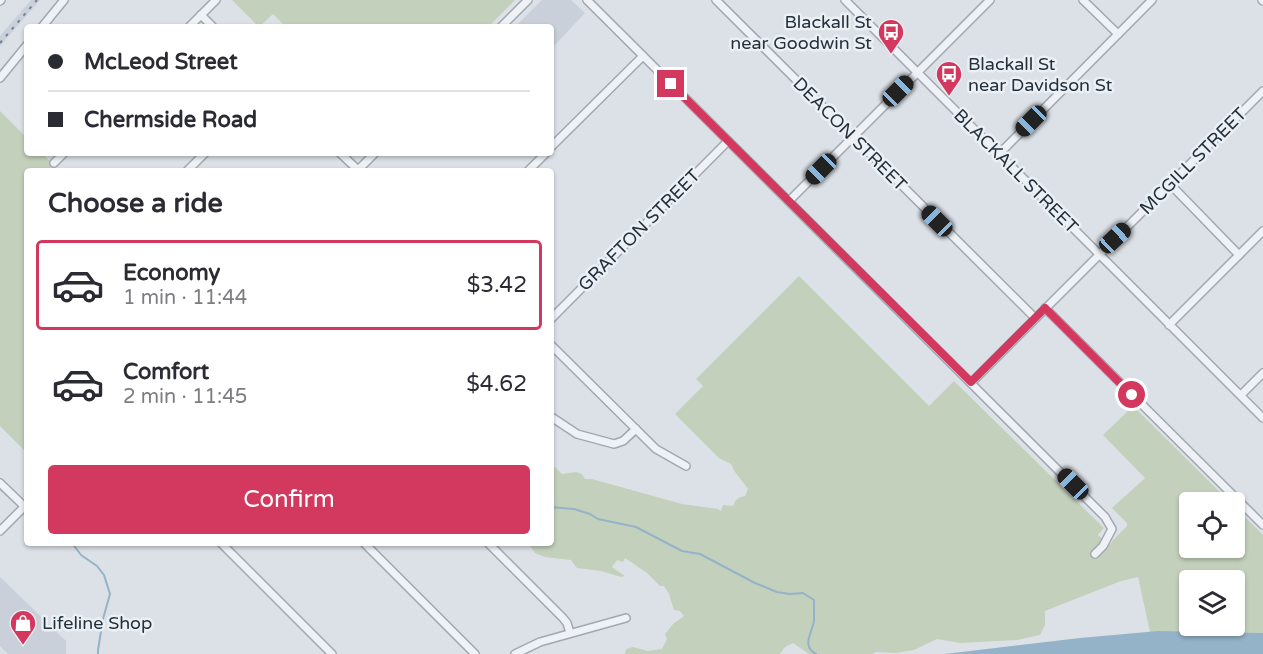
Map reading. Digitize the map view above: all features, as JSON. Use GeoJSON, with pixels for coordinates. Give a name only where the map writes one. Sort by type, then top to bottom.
{"type":"FeatureCollection","features":[{"type":"Feature","properties":{"kind":"street"},"geometry":{"type":"LineString","coordinates":[[44,24],[64,0]]}},
{"type":"Feature","properties":{"kind":"street"},"geometry":{"type":"LineString","coordinates":[[192,24],[216,0]]}},
{"type":"Feature","properties":{"kind":"street"},"geometry":{"type":"LineString","coordinates":[[504,24],[528,0]]}},
{"type":"Feature","properties":{"kind":"street"},"geometry":{"type":"LineString","coordinates":[[587,0],[1105,517],[1112,529],[1103,546],[1095,554]]}},
{"type":"Feature","properties":{"kind":"street","name":"DEACON STREET"},"geometry":{"type":"LineString","coordinates":[[716,0],[1035,318]]}},
{"type":"Feature","properties":{"kind":"street","name":"BLACKALL STREET"},"geometry":{"type":"LineString","coordinates":[[845,0],[1263,418]]}},
{"type":"Feature","properties":{"kind":"street"},"geometry":{"type":"LineString","coordinates":[[789,201],[990,0]]}},
{"type":"Feature","properties":{"kind":"street"},"geometry":{"type":"LineString","coordinates":[[1083,0],[1118,34]]}},
{"type":"Feature","properties":{"kind":"street"},"geometry":{"type":"LineString","coordinates":[[999,154],[1152,0]]}},
{"type":"Feature","properties":{"kind":"street"},"geometry":{"type":"LineString","coordinates":[[201,15],[210,24]]}},
{"type":"Feature","properties":{"kind":"street"},"geometry":{"type":"LineString","coordinates":[[0,78],[24,49]]}},
{"type":"Feature","properties":{"kind":"street"},"geometry":{"type":"LineString","coordinates":[[554,144],[643,56]]}},
{"type":"Feature","properties":{"kind":"street","name":"MCGILL STREET"},"geometry":{"type":"LineString","coordinates":[[971,382],[1263,91]]}},
{"type":"Feature","properties":{"kind":"street","name":"GRAFTON STREET"},"geometry":{"type":"LineString","coordinates":[[554,316],[728,141]]}},
{"type":"Feature","properties":{"kind":"street"},"geometry":{"type":"LineString","coordinates":[[54,163],[61,156]]}},
{"type":"Feature","properties":{"kind":"street"},"geometry":{"type":"LineString","coordinates":[[190,168],[202,156]]}},
{"type":"Feature","properties":{"kind":"street"},"geometry":{"type":"LineString","coordinates":[[344,156],[359,168]]}},
{"type":"Feature","properties":{"kind":"street"},"geometry":{"type":"LineString","coordinates":[[363,168],[373,156]]}},
{"type":"Feature","properties":{"kind":"street"},"geometry":{"type":"LineString","coordinates":[[531,168],[543,156]]}},
{"type":"Feature","properties":{"kind":"street"},"geometry":{"type":"LineString","coordinates":[[1170,184],[1239,255]]}},
{"type":"Feature","properties":{"kind":"street"},"geometry":{"type":"LineString","coordinates":[[1170,325],[1263,231]]}},
{"type":"Feature","properties":{"kind":"street"},"geometry":{"type":"LineString","coordinates":[[1045,308],[1263,525]]}},
{"type":"Feature","properties":{"kind":"street"},"geometry":{"type":"LineString","coordinates":[[554,348],[656,449],[686,466]]}},
{"type":"Feature","properties":{"kind":"street"},"geometry":{"type":"LineString","coordinates":[[1241,395],[1263,373]]}},
{"type":"Feature","properties":{"kind":"street"},"geometry":{"type":"LineString","coordinates":[[554,419],[578,434],[611,444],[620,443],[636,429]]}},
{"type":"Feature","properties":{"kind":"street"},"geometry":{"type":"LineString","coordinates":[[0,483],[24,503]]}},
{"type":"Feature","properties":{"kind":"street"},"geometry":{"type":"LineString","coordinates":[[0,531],[24,507]]}},
{"type":"Feature","properties":{"kind":"street"},"geometry":{"type":"LineString","coordinates":[[223,546],[332,654]]}},
{"type":"Feature","properties":{"kind":"street"},"geometry":{"type":"LineString","coordinates":[[367,546],[475,654]]}},
{"type":"Feature","properties":{"kind":"street"},"geometry":{"type":"LineString","coordinates":[[491,546],[567,622],[570,633]]}},
{"type":"Feature","properties":{"kind":"street"},"geometry":{"type":"LineString","coordinates":[[515,654],[540,642],[626,618]]}},
{"type":"Feature","properties":{"kind":"shaded area"},"geometry":{"type":"Polygon","coordinates":[[[31,0],[40,0],[0,46],[0,36],[31,0]]]}},
{"type":"Feature","properties":{"kind":"shaded area"},"geometry":{"type":"Polygon","coordinates":[[[542,0],[571,0],[585,13],[554,46],[554,24],[518,24],[542,0]]]}},
{"type":"Feature","properties":{"kind":"shaded area"},"geometry":{"type":"Polygon","coordinates":[[[0,577],[66,641],[66,654],[8,654],[0,646],[0,577]]]}},
{"type":"Feature","properties":{"kind":"green space"},"geometry":{"type":"Polygon","coordinates":[[[232,0],[515,0],[491,24],[283,24],[273,14],[262,24],[256,24],[232,0]]]}},
{"type":"Feature","properties":{"kind":"green space"},"geometry":{"type":"Polygon","coordinates":[[[0,111],[24,135],[24,156],[45,156],[57,168],[24,168],[24,450],[0,426],[0,111]]]}},
{"type":"Feature","properties":{"kind":"green space"},"geometry":{"type":"Polygon","coordinates":[[[799,276],[929,406],[954,381],[1104,528],[1098,535],[1110,545],[1127,526],[1127,523],[1112,508],[1145,478],[1103,435],[1133,406],[1220,492],[1179,492],[1179,558],[1245,558],[1245,517],[1263,535],[1263,633],[1245,633],[1245,570],[1179,570],[1179,632],[1150,632],[1138,577],[1121,581],[1045,611],[1045,625],[1040,635],[1017,640],[960,643],[937,639],[914,650],[872,654],[809,654],[793,643],[785,647],[780,654],[625,654],[626,649],[633,647],[648,651],[662,649],[667,639],[665,634],[684,616],[680,611],[674,610],[664,586],[660,586],[647,573],[625,558],[623,562],[617,560],[612,567],[625,576],[621,577],[601,571],[577,568],[571,560],[545,557],[535,553],[530,546],[554,546],[554,467],[562,474],[576,472],[582,474],[585,479],[682,504],[721,511],[723,505],[733,506],[737,499],[745,496],[748,489],[731,464],[719,458],[675,414],[703,386],[696,379],[799,276]]]}},
{"type":"Feature","properties":{"kind":"water"},"geometry":{"type":"Polygon","coordinates":[[[1158,631],[1179,631],[1179,636],[1245,636],[1245,633],[1263,633],[1263,654],[945,654],[1158,631]]]}},
{"type":"Feature","properties":{"kind":"waterway"},"geometry":{"type":"LineString","coordinates":[[554,507],[574,509],[598,519],[636,527],[682,551],[700,554],[777,592],[803,593],[814,600],[814,621],[808,643],[816,654]]}},
{"type":"Feature","properties":{"kind":"waterway"},"geometry":{"type":"LineString","coordinates":[[74,546],[104,575],[110,594],[103,619],[98,654]]}},
{"type":"Feature","properties":{"kind":"railway"},"geometry":{"type":"LineString","coordinates":[[0,43],[37,0]]}},
{"type":"Feature","properties":{"kind":"place","name":"Blackall St near Goodwin St"},"geometry":{"type":"Point","coordinates":[891,55]}},
{"type":"Feature","properties":{"kind":"place","name":"Blackall St near Davidson St"},"geometry":{"type":"Point","coordinates":[949,97]}},
{"type":"Feature","properties":{"kind":"place","name":"Lifeline Shop"},"geometry":{"type":"Point","coordinates":[23,646]}},
{"type":"Feature","properties":{"kind":"route"},"geometry":{"type":"LineString","coordinates":[[671,84],[971,382],[1045,308],[1132,395]]}}]}
